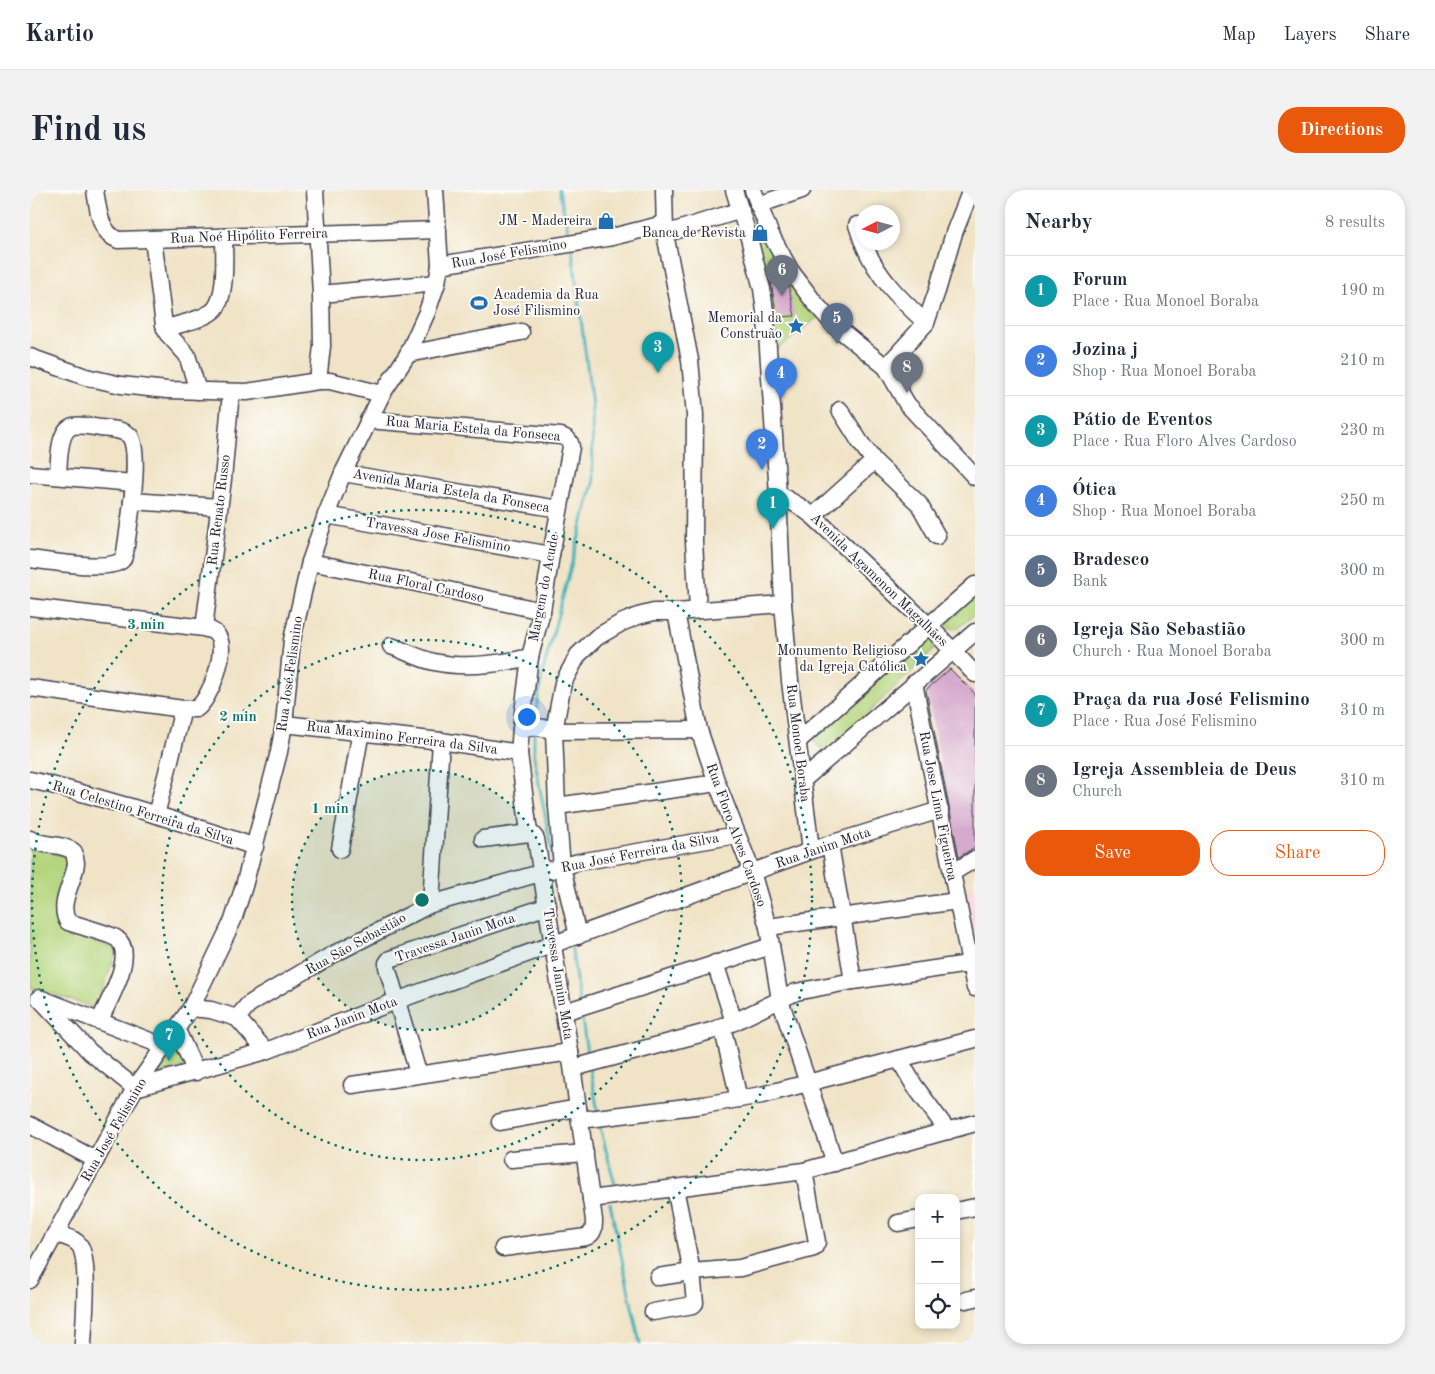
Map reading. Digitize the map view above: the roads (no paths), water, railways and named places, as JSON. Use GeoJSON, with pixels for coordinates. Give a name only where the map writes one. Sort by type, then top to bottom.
{"type":"FeatureCollection","features":[{"type":"Feature","properties":{"kind":"street","name":"Rua Noé Hipólito Ferreira"},"geometry":{"type":"LineString","coordinates":[[95,190],[104,227],[112,237],[128,240],[438,230]]}},
{"type":"Feature","properties":{"kind":"street"},"geometry":{"type":"LineString","coordinates":[[315,190],[322,346],[318,381]]}},
{"type":"Feature","properties":{"kind":"street"},"geometry":{"type":"LineString","coordinates":[[436,190],[440,266]]}},
{"type":"Feature","properties":{"kind":"street"},"geometry":{"type":"LineString","coordinates":[[664,190],[664,229],[690,360],[695,415],[694,542],[698,609]]}},
{"type":"Feature","properties":{"kind":"street","name":"Rua Monoel Boraba"},"geometry":{"type":"LineString","coordinates":[[734,190],[762,288],[766,319],[778,494],[783,604],[811,850]]}},
{"type":"Feature","properties":{"kind":"street"},"geometry":{"type":"LineString","coordinates":[[802,190],[755,197],[770,233],[790,270],[835,326],[886,367],[907,404],[975,477]]}},
{"type":"Feature","properties":{"kind":"street"},"geometry":{"type":"LineString","coordinates":[[886,367],[926,322],[954,233],[971,190]]}},
{"type":"Feature","properties":{"kind":"street","name":"Rua José Felismino"},"geometry":{"type":"LineString","coordinates":[[30,1280],[135,1088],[191,1008],[233,920],[255,847],[279,752],[284,724],[292,640],[310,562],[343,472],[382,394],[408,354],[427,312],[437,283],[440,266],[569,243],[664,229],[740,210]]}},
{"type":"Feature","properties":{"kind":"street"},"geometry":{"type":"LineString","coordinates":[[165,329],[207,314],[219,302],[224,269],[224,237]]}},
{"type":"Feature","properties":{"kind":"street"},"geometry":{"type":"LineString","coordinates":[[153,239],[165,329],[187,355],[198,391]]}},
{"type":"Feature","properties":{"kind":"street"},"geometry":{"type":"LineString","coordinates":[[866,250],[892,291],[926,322]]}},
{"type":"Feature","properties":{"kind":"street"},"geometry":{"type":"LineString","coordinates":[[321,294],[437,283]]}},
{"type":"Feature","properties":{"kind":"street"},"geometry":{"type":"LineString","coordinates":[[408,354],[520,332]]}},
{"type":"Feature","properties":{"kind":"street"},"geometry":{"type":"LineString","coordinates":[[30,357],[86,377],[121,385],[198,391],[247,392],[318,381],[340,383],[382,394]]}},
{"type":"Feature","properties":{"kind":"street","name":"Rua Renato Russo"},"geometry":{"type":"LineString","coordinates":[[204,628],[231,392]]}},
{"type":"Feature","properties":{"kind":"street"},"geometry":{"type":"LineString","coordinates":[[840,410],[874,461],[919,504],[937,536]]}},
{"type":"Feature","properties":{"kind":"street","name":"Rua Maria Estela da Fonseca"},"geometry":{"type":"LineString","coordinates":[[368,420],[560,436],[570,442],[571,447]]}},
{"type":"Feature","properties":{"kind":"street"},"geometry":{"type":"LineString","coordinates":[[30,559],[92,566],[117,563],[122,560],[125,553],[132,501],[135,453],[134,441],[130,436],[121,431],[80,425],[70,427],[64,432],[60,447],[58,476]]}},
{"type":"Feature","properties":{"kind":"street","name":"Margem do Acude"},"geometry":{"type":"LineString","coordinates":[[536,728],[530,657],[542,611],[550,556],[571,447]]}},
{"type":"Feature","properties":{"kind":"street"},"geometry":{"type":"LineString","coordinates":[[813,516],[874,461]]}},
{"type":"Feature","properties":{"kind":"street","name":"Avenida Maria Estela da Fonseca"},"geometry":{"type":"LineString","coordinates":[[343,472],[559,509]]}},
{"type":"Feature","properties":{"kind":"street"},"geometry":{"type":"LineString","coordinates":[[30,474],[133,483]]}},
{"type":"Feature","properties":{"kind":"street","name":"Avenida Agamenon Magalhães"},"geometry":{"type":"LineString","coordinates":[[778,494],[813,516],[929,626],[975,674]]}},
{"type":"Feature","properties":{"kind":"street"},"geometry":{"type":"LineString","coordinates":[[132,501],[219,507]]}},
{"type":"Feature","properties":{"kind":"street","name":"Travessa Jose Felismino"},"geometry":{"type":"LineString","coordinates":[[326,515],[550,556]]}},
{"type":"Feature","properties":{"kind":"street","name":"Rua Floral Cardoso"},"geometry":{"type":"LineString","coordinates":[[310,562],[542,611]]}},
{"type":"Feature","properties":{"kind":"street"},"geometry":{"type":"LineString","coordinates":[[798,741],[975,585]]}},
{"type":"Feature","properties":{"kind":"street"},"geometry":{"type":"LineString","coordinates":[[483,839],[533,836],[519,753],[536,728],[578,655],[597,637],[621,623],[654,612],[783,604]]}},
{"type":"Feature","properties":{"kind":"street"},"geometry":{"type":"LineString","coordinates":[[30,607],[204,628],[215,632],[221,644],[219,665],[203,703],[196,709],[183,709],[30,688]]}},
{"type":"Feature","properties":{"kind":"street","name":"Rua Floro Alves Cardoso"},"geometry":{"type":"LineString","coordinates":[[676,612],[699,730],[717,783],[752,872],[768,927],[780,1000],[835,1163]]}},
{"type":"Feature","properties":{"kind":"street"},"geometry":{"type":"LineString","coordinates":[[803,780],[975,632]]}},
{"type":"Feature","properties":{"kind":"street"},"geometry":{"type":"LineString","coordinates":[[391,646],[433,662],[455,666],[506,662],[530,657]]}},
{"type":"Feature","properties":{"kind":"street","name":"Rua Jose Lima Figueiroa"},"geometry":{"type":"LineString","coordinates":[[914,683],[957,901],[972,964],[975,988]]}},
{"type":"Feature","properties":{"kind":"street"},"geometry":{"type":"LineString","coordinates":[[156,815],[183,709]]}},
{"type":"Feature","properties":{"kind":"street","name":"Rua Maximino Ferreira da Silva"},"geometry":{"type":"LineString","coordinates":[[284,724],[441,741],[519,753]]}},
{"type":"Feature","properties":{"kind":"street"},"geometry":{"type":"LineString","coordinates":[[536,728],[699,730]]}},
{"type":"Feature","properties":{"kind":"street"},"geometry":{"type":"LineString","coordinates":[[536,728],[557,806],[568,940]]}},
{"type":"Feature","properties":{"kind":"street"},"geometry":{"type":"LineString","coordinates":[[340,849],[361,732]]}},
{"type":"Feature","properties":{"kind":"street"},"geometry":{"type":"LineString","coordinates":[[431,904],[441,741]]}},
{"type":"Feature","properties":{"kind":"street","name":"Rua Celestino Ferreira da Silva"},"geometry":{"type":"LineString","coordinates":[[30,780],[156,815],[255,847]]}},
{"type":"Feature","properties":{"kind":"street"},"geometry":{"type":"LineString","coordinates":[[557,806],[717,783]]}},
{"type":"Feature","properties":{"kind":"street","name":"Rua Janim Mota"},"geometry":{"type":"LineString","coordinates":[[568,940],[811,850],[940,810]]}},
{"type":"Feature","properties":{"kind":"street","name":"Rua José Ferreira da Silva"},"geometry":{"type":"LineString","coordinates":[[543,872],[579,862],[737,835]]}},
{"type":"Feature","properties":{"kind":"street","name":"Travessa Jamim Mota"},"geometry":{"type":"LineString","coordinates":[[503,1248],[586,1238],[591,1235],[594,1229],[564,1012],[568,940],[548,906],[543,872],[533,836]]}},
{"type":"Feature","properties":{"kind":"street"},"geometry":{"type":"LineString","coordinates":[[30,839],[48,846],[69,848],[74,852],[76,863],[64,907],[65,918],[68,922],[116,938],[122,947],[124,964],[100,1020]]}},
{"type":"Feature","properties":{"kind":"street"},"geometry":{"type":"LineString","coordinates":[[830,844],[853,981]]}},
{"type":"Feature","properties":{"kind":"street"},"geometry":{"type":"LineString","coordinates":[[952,873],[975,860]]}},
{"type":"Feature","properties":{"kind":"street","name":"Rua São Sebastião"},"geometry":{"type":"LineString","coordinates":[[237,1018],[248,1005],[332,955],[431,904],[543,872]]}},
{"type":"Feature","properties":{"kind":"street"},"geometry":{"type":"LineString","coordinates":[[768,927],[957,901]]}},
{"type":"Feature","properties":{"kind":"street","name":"Travessa Janin Mota"},"geometry":{"type":"LineString","coordinates":[[418,1074],[387,967],[390,959],[548,906]]}},
{"type":"Feature","properties":{"kind":"street","name":"Rua Janin Mota"},"geometry":{"type":"LineString","coordinates":[[135,1088],[196,1072],[266,1050],[396,1001],[568,940]]}},
{"type":"Feature","properties":{"kind":"street"},"geometry":{"type":"LineString","coordinates":[[564,1012],[771,946]]}},
{"type":"Feature","properties":{"kind":"street"},"geometry":{"type":"LineString","coordinates":[[715,963],[728,1024],[739,1099]]}},
{"type":"Feature","properties":{"kind":"street"},"geometry":{"type":"LineString","coordinates":[[573,1068],[728,1024],[796,992],[853,981],[972,964]]}},
{"type":"Feature","properties":{"kind":"street"},"geometry":{"type":"LineString","coordinates":[[34,996],[163,1046]]}},
{"type":"Feature","properties":{"kind":"street"},"geometry":{"type":"LineString","coordinates":[[34,996],[90,1052],[135,1088]]}},
{"type":"Feature","properties":{"kind":"street"},"geometry":{"type":"LineString","coordinates":[[191,1008],[210,1010],[237,1018],[266,1050]]}},
{"type":"Feature","properties":{"kind":"street"},"geometry":{"type":"LineString","coordinates":[[176,1028],[196,1072]]}},
{"type":"Feature","properties":{"kind":"street"},"geometry":{"type":"LineString","coordinates":[[500,1122],[703,1105],[739,1099],[808,1084],[975,1039]]}},
{"type":"Feature","properties":{"kind":"street"},"geometry":{"type":"LineString","coordinates":[[352,1084],[570,1052]]}},
{"type":"Feature","properties":{"kind":"street"},"geometry":{"type":"LineString","coordinates":[[899,1059],[914,1085],[948,1131]]}},
{"type":"Feature","properties":{"kind":"street"},"geometry":{"type":"LineString","coordinates":[[591,1199],[804,1171],[975,1124]]}},
{"type":"Feature","properties":{"kind":"street"},"geometry":{"type":"LineString","coordinates":[[30,1125],[96,1160]]}},
{"type":"Feature","properties":{"kind":"street"},"geometry":{"type":"LineString","coordinates":[[511,1159],[585,1153]]}},
{"type":"Feature","properties":{"kind":"street"},"geometry":{"type":"LineString","coordinates":[[658,1277],[740,1268],[814,1248],[817,1242],[804,1171]]}},
{"type":"Feature","properties":{"kind":"street"},"geometry":{"type":"LineString","coordinates":[[653,1312],[693,1305],[695,1303],[692,1272],[676,1188]]}},
{"type":"Feature","properties":{"kind":"street"},"geometry":{"type":"LineString","coordinates":[[960,1210],[975,1207]]}},
{"type":"Feature","properties":{"kind":"street"},"geometry":{"type":"LineString","coordinates":[[898,1223],[915,1220]]}},
{"type":"Feature","properties":{"kind":"street"},"geometry":{"type":"LineString","coordinates":[[56,1234],[78,1244],[84,1256],[84,1344]]}},
{"type":"Feature","properties":{"kind":"waterway"},"geometry":{"type":"LineString","coordinates":[[559,190],[570,238]]}},
{"type":"Feature","properties":{"kind":"waterway"},"geometry":{"type":"LineString","coordinates":[[534,721],[543,671],[593,484],[592,405],[572,249]]}},
{"type":"Feature","properties":{"kind":"waterway"},"geometry":{"type":"LineString","coordinates":[[975,360],[975,365]]}},
{"type":"Feature","properties":{"kind":"waterway"},"geometry":{"type":"LineString","coordinates":[[534,733],[534,757],[553,857]]}},
{"type":"Feature","properties":{"kind":"waterway"},"geometry":{"type":"LineString","coordinates":[[571,943],[579,1002]]}},
{"type":"Feature","properties":{"kind":"waterway"},"geometry":{"type":"LineString","coordinates":[[581,1013],[588,1059]]}},
{"type":"Feature","properties":{"kind":"waterway"},"geometry":{"type":"LineString","coordinates":[[590,1069],[598,1112]]}},
{"type":"Feature","properties":{"kind":"waterway"},"geometry":{"type":"LineString","coordinates":[[599,1123],[615,1185]]}},
{"type":"Feature","properties":{"kind":"waterway"},"geometry":{"type":"LineString","coordinates":[[610,1203],[640,1344]]}},
{"type":"Feature","properties":{"kind":"place","name":"JM - Madereira"},"geometry":{"type":"Point","coordinates":[606,221]}},
{"type":"Feature","properties":{"kind":"place","name":"Banca de Revista"},"geometry":{"type":"Point","coordinates":[760,233]}},
{"type":"Feature","properties":{"kind":"place","name":"Igreja São Sebastião"},"geometry":{"type":"Point","coordinates":[782,296]}},
{"type":"Feature","properties":{"kind":"place","name":"Academia da Rua José Filismino"},"geometry":{"type":"Point","coordinates":[479,303]}},
{"type":"Feature","properties":{"kind":"place","name":"Memorial da Construão"},"geometry":{"type":"Point","coordinates":[796,326]}},
{"type":"Feature","properties":{"kind":"place","name":"Bradesco"},"geometry":{"type":"Point","coordinates":[837,344]}},
{"type":"Feature","properties":{"kind":"place","name":"Pátio de Eventos"},"geometry":{"type":"Point","coordinates":[658,373]}},
{"type":"Feature","properties":{"kind":"place","name":"Igreja Assembleia de Deus"},"geometry":{"type":"Point","coordinates":[907,393]}},
{"type":"Feature","properties":{"kind":"place","name":"Ótica"},"geometry":{"type":"Point","coordinates":[781,399]}},
{"type":"Feature","properties":{"kind":"place","name":"Jozina j"},"geometry":{"type":"Point","coordinates":[762,470]}},
{"type":"Feature","properties":{"kind":"place","name":"Forum"},"geometry":{"type":"Point","coordinates":[773,529]}},
{"type":"Feature","properties":{"kind":"place","name":"Monumento Religioso da Igreja Católica"},"geometry":{"type":"Point","coordinates":[921,659]}},
{"type":"Feature","properties":{"kind":"place","name":"Praça da rua José Felismino"},"geometry":{"type":"Point","coordinates":[169,1061]}}]}
